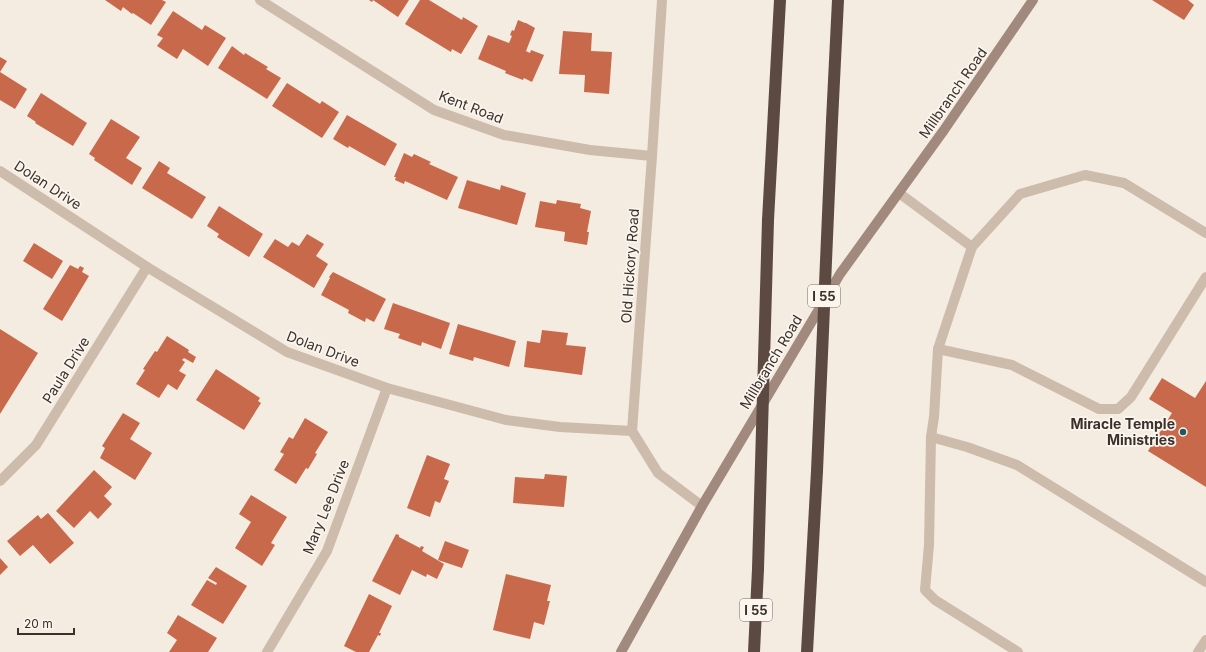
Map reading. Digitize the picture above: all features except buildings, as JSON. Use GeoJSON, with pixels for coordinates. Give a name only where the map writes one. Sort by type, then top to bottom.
{"type":"FeatureCollection","features":[{"type":"Feature","properties":{"kind":"highway","name":"I 55"},"geometry":{"type":"LineString","coordinates":[[754,652],[758,569],[768,220],[780,0]]}},
{"type":"Feature","properties":{"kind":"highway","name":"I 55"},"geometry":{"type":"LineString","coordinates":[[807,652],[817,471],[838,0]]}},
{"type":"Feature","properties":{"kind":"main road","name":"Millbranch Road"},"geometry":{"type":"LineString","coordinates":[[621,652],[702,506],[840,274],[944,130],[1033,0]]}},
{"type":"Feature","properties":{"kind":"street","name":"Kent Road"},"geometry":{"type":"LineString","coordinates":[[260,0],[434,110],[504,135],[590,150],[652,156]]}},
{"type":"Feature","properties":{"kind":"street","name":"Old Hickory Road"},"geometry":{"type":"LineString","coordinates":[[632,431],[662,0]]}},
{"type":"Feature","properties":{"kind":"street","name":"Dolan Drive"},"geometry":{"type":"LineString","coordinates":[[0,171],[147,267],[287,352],[387,388],[506,420],[560,427],[632,431]]}},
{"type":"Feature","properties":{"kind":"street"},"geometry":{"type":"LineString","coordinates":[[1018,652],[935,600],[925,590],[929,544],[931,437],[934,417],[938,349],[972,247],[1020,194],[1085,175],[1124,183],[1206,233]]}},
{"type":"Feature","properties":{"kind":"street"},"geometry":{"type":"LineString","coordinates":[[899,193],[972,247]]}},
{"type":"Feature","properties":{"kind":"street","name":"Paula Drive"},"geometry":{"type":"LineString","coordinates":[[0,481],[36,445],[147,267]]}},
{"type":"Feature","properties":{"kind":"street"},"geometry":{"type":"LineString","coordinates":[[938,349],[1012,365],[1099,409],[1118,408],[1131,397],[1206,277]]}},
{"type":"Feature","properties":{"kind":"street","name":"Mary Lee Drive"},"geometry":{"type":"LineString","coordinates":[[267,652],[327,551],[387,388]]}},
{"type":"Feature","properties":{"kind":"street"},"geometry":{"type":"LineString","coordinates":[[632,431],[658,473],[702,506]]}},
{"type":"Feature","properties":{"kind":"street"},"geometry":{"type":"LineString","coordinates":[[931,437],[968,447],[1017,466],[1206,582]]}},
{"type":"Feature","properties":{"kind":"street"},"geometry":{"type":"LineString","coordinates":[[1198,652],[1206,640]]}},
{"type":"Feature","properties":{"kind":"place","name":"Miracle Temple Ministries"},"geometry":{"type":"Point","coordinates":[1183,432]}}]}
